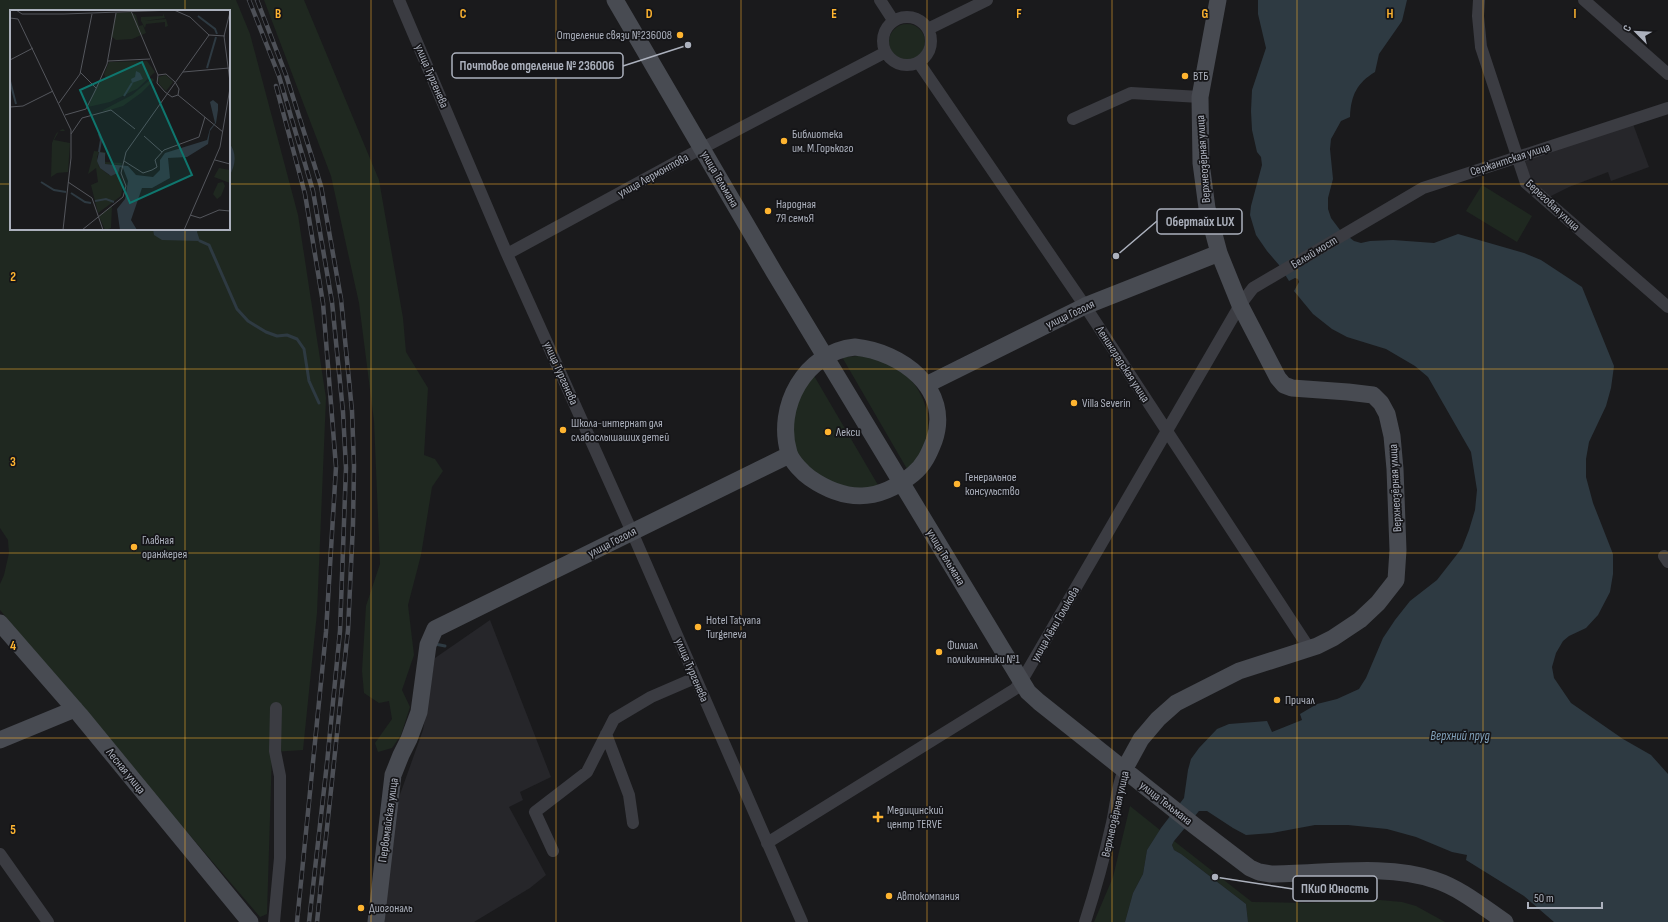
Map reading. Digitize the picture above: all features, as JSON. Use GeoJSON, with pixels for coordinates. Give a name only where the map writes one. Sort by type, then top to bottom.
{"type":"FeatureCollection","features":[{"type":"Feature","properties":{"kind":"street","name":"улица Тургенева"},"geometry":{"type":"LineString","coordinates":[[399,0],[507,254],[632,532],[802,922]]}},
{"type":"Feature","properties":{"kind":"street","name":"улица Тельмана"},"geometry":{"type":"LineString","coordinates":[[615,0],[825,357],[1028,692],[1195,826],[1244,864],[1259,872],[1288,874],[1365,871],[1418,875],[1436,880],[1449,886],[1505,922]]}},
{"type":"Feature","properties":{"kind":"street"},"geometry":{"type":"LineString","coordinates":[[880,0],[893,20]]}},
{"type":"Feature","properties":{"kind":"street"},"geometry":{"type":"LineString","coordinates":[[928,29],[987,0]]}},
{"type":"Feature","properties":{"kind":"street","name":"Верхнеозёрная улица"},"geometry":{"type":"LineString","coordinates":[[1085,922],[1099,879],[1118,790],[1124,770],[1142,739],[1158,719],[1176,703],[1238,671],[1317,646],[1333,638],[1360,620],[1378,603],[1396,580],[1398,550],[1392,436],[1387,414],[1381,403],[1373,395],[1292,388],[1284,385],[1272,369],[1240,305],[1219,253],[1208,214],[1203,180],[1200,97],[1218,0]]}},
{"type":"Feature","properties":{"kind":"street","name":"Береговая улица"},"geometry":{"type":"LineString","coordinates":[[1479,0],[1478,16],[1481,47],[1516,157],[1526,183],[1668,307]]}},
{"type":"Feature","properties":{"kind":"street"},"geometry":{"type":"LineString","coordinates":[[1584,0],[1668,74]]}},
{"type":"Feature","properties":{"kind":"street"},"geometry":{"type":"LineString","coordinates":[[901,17],[913,17],[922,22],[928,29],[931,37],[931,47],[926,57],[919,63],[913,65],[896,64],[884,53],[882,40],[885,28],[893,20],[901,17]]}},
{"type":"Feature","properties":{"kind":"street","name":"улица Лермонтова"},"geometry":{"type":"LineString","coordinates":[[507,254],[884,53]]}},
{"type":"Feature","properties":{"kind":"street","name":"Ленинградская улица"},"geometry":{"type":"LineString","coordinates":[[919,63],[1085,306],[1309,648]]}},
{"type":"Feature","properties":{"kind":"street"},"geometry":{"type":"LineString","coordinates":[[1073,119],[1131,93],[1200,97]]}},
{"type":"Feature","properties":{"kind":"street","name":"Сержантская улица"},"geometry":{"type":"LineString","coordinates":[[1359,225],[1423,188],[1668,108]]}},
{"type":"Feature","properties":{"kind":"street","name":"Белый мост"},"geometry":{"type":"LineString","coordinates":[[1240,305],[1253,288],[1359,225]]}},
{"type":"Feature","properties":{"kind":"street","name":"улица Гоголя"},"geometry":{"type":"LineString","coordinates":[[926,385],[1085,306],[1219,253]]}},
{"type":"Feature","properties":{"kind":"street","name":"улица Лёни Голикова"},"geometry":{"type":"LineString","coordinates":[[767,843],[1001,699],[1013,691],[1021,682],[1240,305]]}},
{"type":"Feature","properties":{"kind":"street"},"geometry":{"type":"LineString","coordinates":[[855,347],[877,351],[894,357],[909,367],[918,374],[926,385],[932,394],[936,407],[938,426],[935,437],[921,467],[891,489],[878,493],[856,496],[842,494],[823,486],[806,476],[789,455],[785,432],[785,418],[789,402],[795,389],[807,372],[825,357],[847,348],[855,347]]}},
{"type":"Feature","properties":{"kind":"street","name":"улица Гоголя"},"geometry":{"type":"LineString","coordinates":[[436,629],[789,455]]}},
{"type":"Feature","properties":{"kind":"street","name":"Лесная улица"},"geometry":{"type":"LineString","coordinates":[[0,623],[75,709],[250,922]]}},
{"type":"Feature","properties":{"kind":"street","name":"Первомайская улица"},"geometry":{"type":"LineString","coordinates":[[376,922],[393,775],[419,712],[428,645],[436,629]]}},
{"type":"Feature","properties":{"kind":"street"},"geometry":{"type":"LineString","coordinates":[[553,851],[535,812],[587,772],[614,719],[651,697],[695,678]]}},
{"type":"Feature","properties":{"kind":"street"},"geometry":{"type":"LineString","coordinates":[[274,922],[280,858],[280,776],[275,752],[276,708]]}},
{"type":"Feature","properties":{"kind":"street"},"geometry":{"type":"LineString","coordinates":[[0,740],[75,709]]}},
{"type":"Feature","properties":{"kind":"street"},"geometry":{"type":"LineString","coordinates":[[606,734],[629,795],[633,823]]}},
{"type":"Feature","properties":{"kind":"street"},"geometry":{"type":"LineString","coordinates":[[0,854],[48,922]]}},
{"type":"Feature","properties":{"kind":"shaded area"},"geometry":{"type":"Polygon","coordinates":[[[0,0],[236,0],[250,34],[298,215],[326,398],[317,613],[303,750],[272,752],[267,914],[260,917],[125,760],[0,610],[0,584],[4,575],[9,553],[8,540],[0,528],[0,0]]]}},
{"type":"Feature","properties":{"kind":"shaded area"},"geometry":{"type":"Polygon","coordinates":[[[264,0],[304,0],[379,180],[403,318],[406,352],[428,388],[424,455],[435,459],[443,471],[432,487],[421,555],[408,605],[414,655],[402,690],[410,707],[401,735],[392,748],[378,752],[375,743],[392,719],[389,701],[379,703],[364,693],[362,671],[366,606],[380,564],[374,421],[359,303],[331,176],[264,0]]]}},
{"type":"Feature","properties":{"kind":"shaded area"},"geometry":{"type":"Polygon","coordinates":[[[907,24],[920,29],[925,42],[920,55],[907,60],[894,55],[889,42],[894,29],[907,24]]]}},
{"type":"Feature","properties":{"kind":"shaded area"},"geometry":{"type":"Polygon","coordinates":[[[1633,124],[1649,167],[1611,181],[1608,172],[1569,187],[1549,197],[1530,181],[1525,159],[1633,124]]]}},
{"type":"Feature","properties":{"kind":"shaded area"},"geometry":{"type":"Polygon","coordinates":[[[1482,185],[1532,216],[1517,242],[1466,211],[1482,185]]]}},
{"type":"Feature","properties":{"kind":"shaded area"},"geometry":{"type":"Polygon","coordinates":[[[859,356],[880,359],[896,367],[907,375],[922,397],[928,423],[927,437],[922,453],[907,469],[842,357],[859,356]]]}},
{"type":"Feature","properties":{"kind":"shaded area"},"geometry":{"type":"Polygon","coordinates":[[[813,374],[878,485],[864,490],[842,487],[825,480],[807,467],[794,450],[791,411],[813,374]]]}},
{"type":"Feature","properties":{"kind":"shaded area"},"geometry":{"type":"Polygon","coordinates":[[[490,620],[551,777],[520,792],[523,800],[509,807],[546,875],[530,888],[474,922],[385,922],[383,884],[398,800],[423,730],[435,658],[490,620]]]}},
{"type":"Feature","properties":{"kind":"shaded area"},"geometry":{"type":"Polygon","coordinates":[[[1130,806],[1160,830],[1147,850],[1143,874],[1133,893],[1125,922],[1094,922],[1113,877],[1130,806]]]}},
{"type":"Feature","properties":{"kind":"shaded area"},"geometry":{"type":"Polygon","coordinates":[[[1174,841],[1252,902],[1308,903],[1380,900],[1402,902],[1416,906],[1445,922],[1248,922],[1246,904],[1174,850],[1172,845],[1174,841]]]}},
{"type":"Feature","properties":{"kind":"water","name":"Верхний пруд"},"geometry":{"type":"Polygon","coordinates":[[[1258,0],[1407,0],[1402,21],[1379,54],[1375,72],[1359,85],[1352,102],[1350,117],[1341,121],[1331,139],[1330,149],[1333,179],[1328,198],[1328,209],[1331,218],[1340,230],[1354,241],[1361,243],[1393,240],[1434,243],[1458,234],[1524,253],[1541,260],[1582,287],[1614,366],[1611,388],[1606,406],[1589,442],[1586,459],[1586,477],[1593,503],[1613,554],[1613,574],[1610,592],[1598,615],[1586,628],[1569,636],[1563,641],[1556,653],[1552,667],[1554,678],[1571,703],[1623,739],[1651,755],[1668,774],[1668,922],[1554,922],[1524,896],[1466,860],[1467,855],[1452,852],[1416,837],[1387,829],[1348,825],[1315,825],[1272,833],[1246,835],[1207,811],[1199,811],[1174,841],[1172,845],[1174,850],[1246,904],[1248,922],[1125,922],[1133,893],[1143,874],[1147,850],[1161,828],[1184,798],[1191,759],[1199,748],[1217,729],[1229,724],[1267,721],[1272,732],[1302,720],[1300,714],[1317,704],[1337,699],[1359,689],[1366,678],[1383,638],[1395,620],[1410,601],[1437,580],[1462,548],[1475,510],[1477,490],[1471,452],[1428,377],[1415,366],[1386,349],[1347,337],[1332,329],[1313,314],[1294,291],[1299,282],[1298,279],[1295,278],[1289,281],[1279,265],[1256,235],[1250,215],[1262,165],[1261,157],[1257,152],[1252,130],[1252,90],[1266,48],[1258,14],[1258,0]]]}},
{"type":"Feature","properties":{"kind":"water"},"geometry":{"type":"Polygon","coordinates":[[[230,144],[235,159],[230,174],[230,144]]]}},
{"type":"Feature","properties":{"kind":"water"},"geometry":{"type":"Polygon","coordinates":[[[153,230],[198,230],[200,241],[162,240],[154,235],[153,230]]]}},
{"type":"Feature","properties":{"kind":"waterway"},"geometry":{"type":"LineString","coordinates":[[200,241],[209,245],[237,309],[248,321],[266,332],[277,336],[287,335],[297,339],[304,349],[309,381],[319,403]]}},
{"type":"Feature","properties":{"kind":"waterway"},"geometry":{"type":"LineString","coordinates":[[435,644],[445,646]]}},
{"type":"Feature","properties":{"kind":"railway"},"geometry":{"type":"LineString","coordinates":[[249,0],[279,76],[313,191],[332,302],[343,412],[346,468],[340,631],[309,922]]}},
{"type":"Feature","properties":{"kind":"railway"},"geometry":{"type":"LineString","coordinates":[[257,0],[286,75],[321,186],[341,299],[352,411],[354,466],[353,524],[348,630],[317,922]]}},
{"type":"Feature","properties":{"kind":"railway"},"geometry":{"type":"LineString","coordinates":[[276,86],[305,194],[323,303],[336,467],[326,632],[297,922]]}},
{"type":"Feature","properties":{"kind":"place","name":"Отделение связи №236008"},"geometry":{"type":"Point","coordinates":[680,35]}},
{"type":"Feature","properties":{"kind":"place","name":"Почтовое отделение № 236006"},"geometry":{"type":"Point","coordinates":[688,45]}},
{"type":"Feature","properties":{"kind":"place","name":"ВТБ"},"geometry":{"type":"Point","coordinates":[1185,76]}},
{"type":"Feature","properties":{"kind":"place","name":"Библиотека им. М.Горького"},"geometry":{"type":"Point","coordinates":[784,141]}},
{"type":"Feature","properties":{"kind":"place","name":"Народная 7Я семьЯ"},"geometry":{"type":"Point","coordinates":[768,211]}},
{"type":"Feature","properties":{"kind":"place","name":"Обертайх LUX"},"geometry":{"type":"Point","coordinates":[1116,256]}},
{"type":"Feature","properties":{"kind":"place","name":"Villa Severin"},"geometry":{"type":"Point","coordinates":[1074,403]}},
{"type":"Feature","properties":{"kind":"place","name":"Школа-интернат для слабослышаших детей"},"geometry":{"type":"Point","coordinates":[563,430]}},
{"type":"Feature","properties":{"kind":"place","name":"Лекси"},"geometry":{"type":"Point","coordinates":[828,432]}},
{"type":"Feature","properties":{"kind":"place","name":"Генеральное консульство"},"geometry":{"type":"Point","coordinates":[957,484]}},
{"type":"Feature","properties":{"kind":"place","name":"Главная оранжерея"},"geometry":{"type":"Point","coordinates":[134,547]}},
{"type":"Feature","properties":{"kind":"place","name":"Hotel Tatyana Turgeneva"},"geometry":{"type":"Point","coordinates":[698,627]}},
{"type":"Feature","properties":{"kind":"place","name":"Филиал поликлинники №1"},"geometry":{"type":"Point","coordinates":[939,652]}},
{"type":"Feature","properties":{"kind":"place","name":"Причал"},"geometry":{"type":"Point","coordinates":[1277,700]}},
{"type":"Feature","properties":{"kind":"place","name":"Медицинский центр TERVE"},"geometry":{"type":"Point","coordinates":[878,817]}},
{"type":"Feature","properties":{"kind":"place","name":"ПКиО Юность"},"geometry":{"type":"Point","coordinates":[1215,877]}},
{"type":"Feature","properties":{"kind":"place","name":"Автокомпания"},"geometry":{"type":"Point","coordinates":[889,896]}},
{"type":"Feature","properties":{"kind":"place","name":"Диогональ"},"geometry":{"type":"Point","coordinates":[361,908]}}]}
